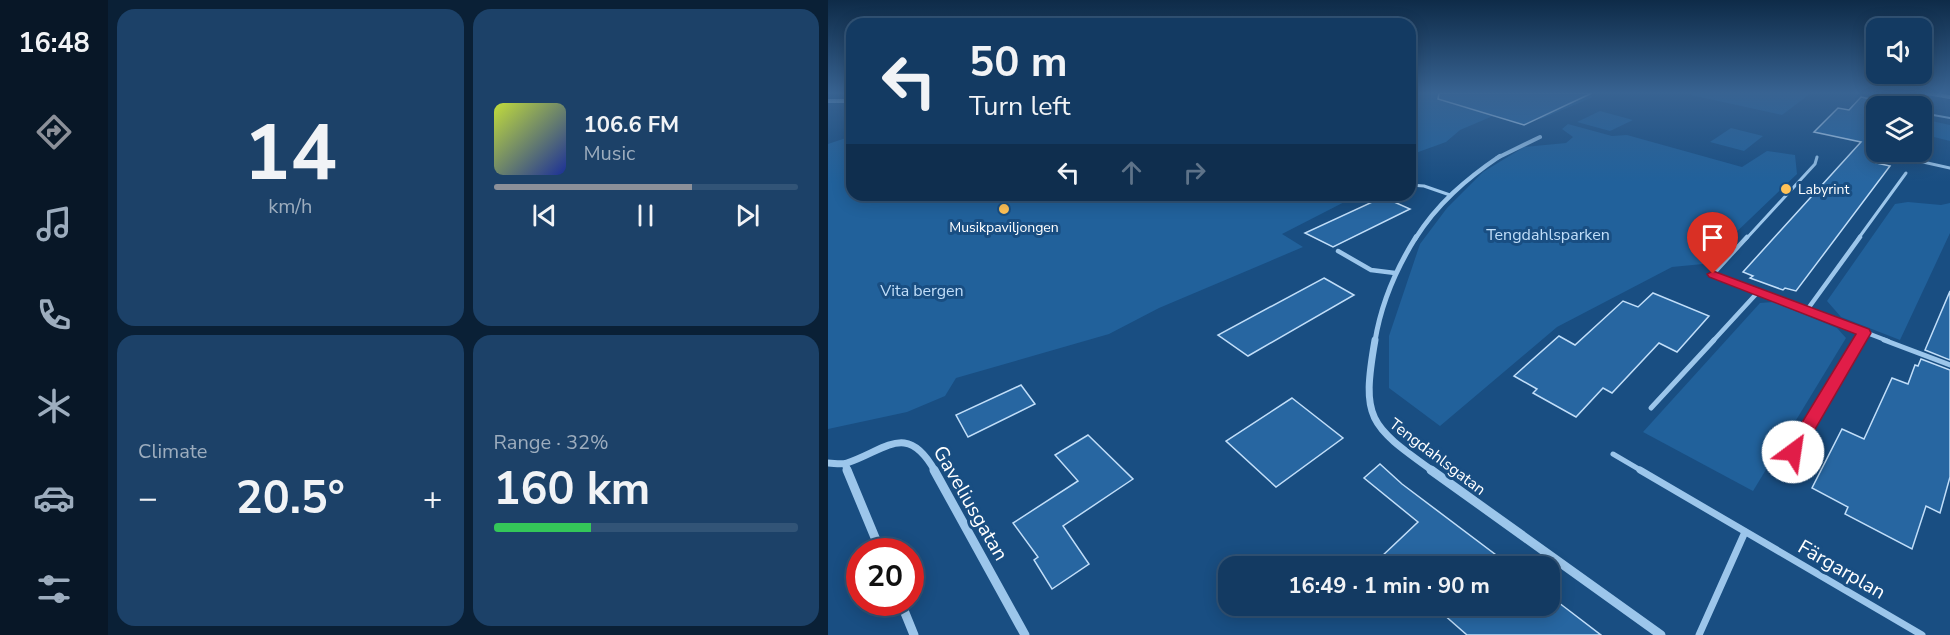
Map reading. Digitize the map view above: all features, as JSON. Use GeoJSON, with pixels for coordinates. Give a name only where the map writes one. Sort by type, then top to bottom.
{"type":"FeatureCollection","features":[{"type":"Feature","properties":{"kind":"street","name":"Tengdahlsgatan"},"geometry":{"type":"LineString","coordinates":[[1540,137],[1511,147],[1477,171],[1450,195],[1409,244],[1383,303],[1373,340],[1368,396],[1373,418],[1380,432],[1661,635]]}},
{"type":"Feature","properties":{"kind":"street","name":"Gaveliusgatan"},"geometry":{"type":"LineString","coordinates":[[844,464],[877,448],[904,442],[924,452],[1025,635]]}},
{"type":"Feature","properties":{"kind":"street"},"geometry":{"type":"LineString","coordinates":[[828,463],[844,464],[875,538]]}},
{"type":"Feature","properties":{"kind":"street"},"geometry":{"type":"LineString","coordinates":[[907,616],[915,635]]}},
{"type":"Feature","properties":{"kind":"lane"},"geometry":{"type":"LineString","coordinates":[[1817,157],[1815,164],[1713,274],[1950,365]]}},
{"type":"Feature","properties":{"kind":"lane"},"geometry":{"type":"LineString","coordinates":[[1923,162],[1950,168]]}},
{"type":"Feature","properties":{"kind":"lane"},"geometry":{"type":"LineString","coordinates":[[1807,310],[1906,173]]}},
{"type":"Feature","properties":{"kind":"lane"},"geometry":{"type":"LineString","coordinates":[[1416,185],[1450,195]]}},
{"type":"Feature","properties":{"kind":"lane"},"geometry":{"type":"LineString","coordinates":[[1338,251],[1371,270],[1395,273]]}},
{"type":"Feature","properties":{"kind":"lane"},"geometry":{"type":"LineString","coordinates":[[1651,408],[1758,292]]}},
{"type":"Feature","properties":{"kind":"lane"},"geometry":{"type":"LineString","coordinates":[[1785,467],[1864,333]]}},
{"type":"Feature","properties":{"kind":"lane","name":"Färgarplan"},"geometry":{"type":"LineString","coordinates":[[1613,454],[1922,635]]}},
{"type":"Feature","properties":{"kind":"lane"},"geometry":{"type":"LineString","coordinates":[[1699,635],[1745,532]]}},
{"type":"Feature","properties":{"kind":"green space"},"geometry":{"type":"Polygon","coordinates":[[[1416,123],[1477,123],[1460,130],[1446,142],[1416,153],[1416,123]]]}},
{"type":"Feature","properties":{"kind":"green space"},"geometry":{"type":"Polygon","coordinates":[[[1579,123],[1627,123],[1610,131],[1579,123]]]}},
{"type":"Feature","properties":{"kind":"green space"},"geometry":{"type":"Polygon","coordinates":[[[1932,123],[1950,125],[1950,141],[1932,136],[1932,123]]]}},
{"type":"Feature","properties":{"kind":"green space","name":"Tengdahlsparken"},"geometry":{"type":"Polygon","coordinates":[[[1568,124],[1612,136],[1627,135],[1742,167],[1767,151],[1795,155],[1797,174],[1703,264],[1672,267],[1557,327],[1440,426],[1389,388],[1389,336],[1420,244],[1447,208],[1483,172],[1524,147],[1566,143],[1573,137],[1562,129],[1568,124]]]}},
{"type":"Feature","properties":{"kind":"green space"},"geometry":{"type":"Polygon","coordinates":[[[1731,128],[1763,136],[1744,151],[1710,142],[1731,128]]]}},
{"type":"Feature","properties":{"kind":"green space","name":"Vita bergen"},"geometry":{"type":"Polygon","coordinates":[[[846,138],[846,201],[1346,201],[1282,234],[1303,247],[1159,308],[1109,334],[956,378],[945,396],[907,412],[828,429],[828,144],[846,138]]]}},
{"type":"Feature","properties":{"kind":"green space"},"geometry":{"type":"Polygon","coordinates":[[[1908,202],[1941,205],[1950,203],[1950,233],[1900,340],[1841,317],[1827,301],[1895,204],[1908,202]]]}},
{"type":"Feature","properties":{"kind":"green space"},"geometry":{"type":"Polygon","coordinates":[[[1773,302],[1837,328],[1846,338],[1753,491],[1643,432],[1760,303],[1773,302]]]}},
{"type":"Feature","properties":{"kind":"building"},"geometry":{"type":"Polygon","coordinates":[[[1823,123],[1866,123],[1866,162],[1890,166],[1796,291],[1785,288],[1783,290],[1750,278],[1753,276],[1743,272],[1861,142],[1814,132],[1823,123]]]}},
{"type":"Feature","properties":{"kind":"building"},"geometry":{"type":"Polygon","coordinates":[[[1374,201],[1392,201],[1410,209],[1333,247],[1305,233],[1374,201]]]}},
{"type":"Feature","properties":{"kind":"building"},"geometry":{"type":"Polygon","coordinates":[[[1324,278],[1354,295],[1248,356],[1218,335],[1324,278]]]}},
{"type":"Feature","properties":{"kind":"building"},"geometry":{"type":"Polygon","coordinates":[[[1950,291],[1950,360],[1925,350],[1950,291]]]}},
{"type":"Feature","properties":{"kind":"building"},"geometry":{"type":"Polygon","coordinates":[[[1653,293],[1709,316],[1677,352],[1659,343],[1612,393],[1603,388],[1576,417],[1533,393],[1537,389],[1514,376],[1559,336],[1575,345],[1623,301],[1638,307],[1653,293]]]}},
{"type":"Feature","properties":{"kind":"building"},"geometry":{"type":"Polygon","coordinates":[[[1921,359],[1950,370],[1950,477],[1940,513],[1926,506],[1912,549],[1845,514],[1848,507],[1812,488],[1842,429],[1864,439],[1892,378],[1908,384],[1915,365],[1918,366],[1921,359]]]}},
{"type":"Feature","properties":{"kind":"building"},"geometry":{"type":"Polygon","coordinates":[[[1021,385],[1035,404],[968,437],[956,415],[1021,385]]]}},
{"type":"Feature","properties":{"kind":"building"},"geometry":{"type":"Polygon","coordinates":[[[1292,398],[1343,438],[1276,487],[1226,441],[1292,398]]]}},
{"type":"Feature","properties":{"kind":"building"},"geometry":{"type":"Polygon","coordinates":[[[1088,435],[1133,479],[1063,526],[1089,564],[1052,589],[1034,560],[1038,557],[1013,523],[1078,481],[1055,455],[1088,435]]]}},
{"type":"Feature","properties":{"kind":"building"},"geometry":{"type":"Polygon","coordinates":[[[1380,464],[1402,484],[1497,556],[1382,556],[1418,522],[1364,478],[1380,464]]]}},
{"type":"Feature","properties":{"kind":"building"},"geometry":{"type":"Polygon","coordinates":[[[1560,604],[1601,635],[1467,635],[1445,616],[1560,616],[1560,604]]]}},
{"type":"Feature","properties":{"kind":"place","name":"Labyrint"},"geometry":{"type":"Point","coordinates":[1786,189]}},
{"type":"Feature","properties":{"kind":"place","name":"Musikpaviljongen"},"geometry":{"type":"Point","coordinates":[1004,209]}},
{"type":"Feature","properties":{"kind":"route"},"geometry":{"type":"LineString","coordinates":[[1713,274],[1864,333],[1793,452]]}}]}
